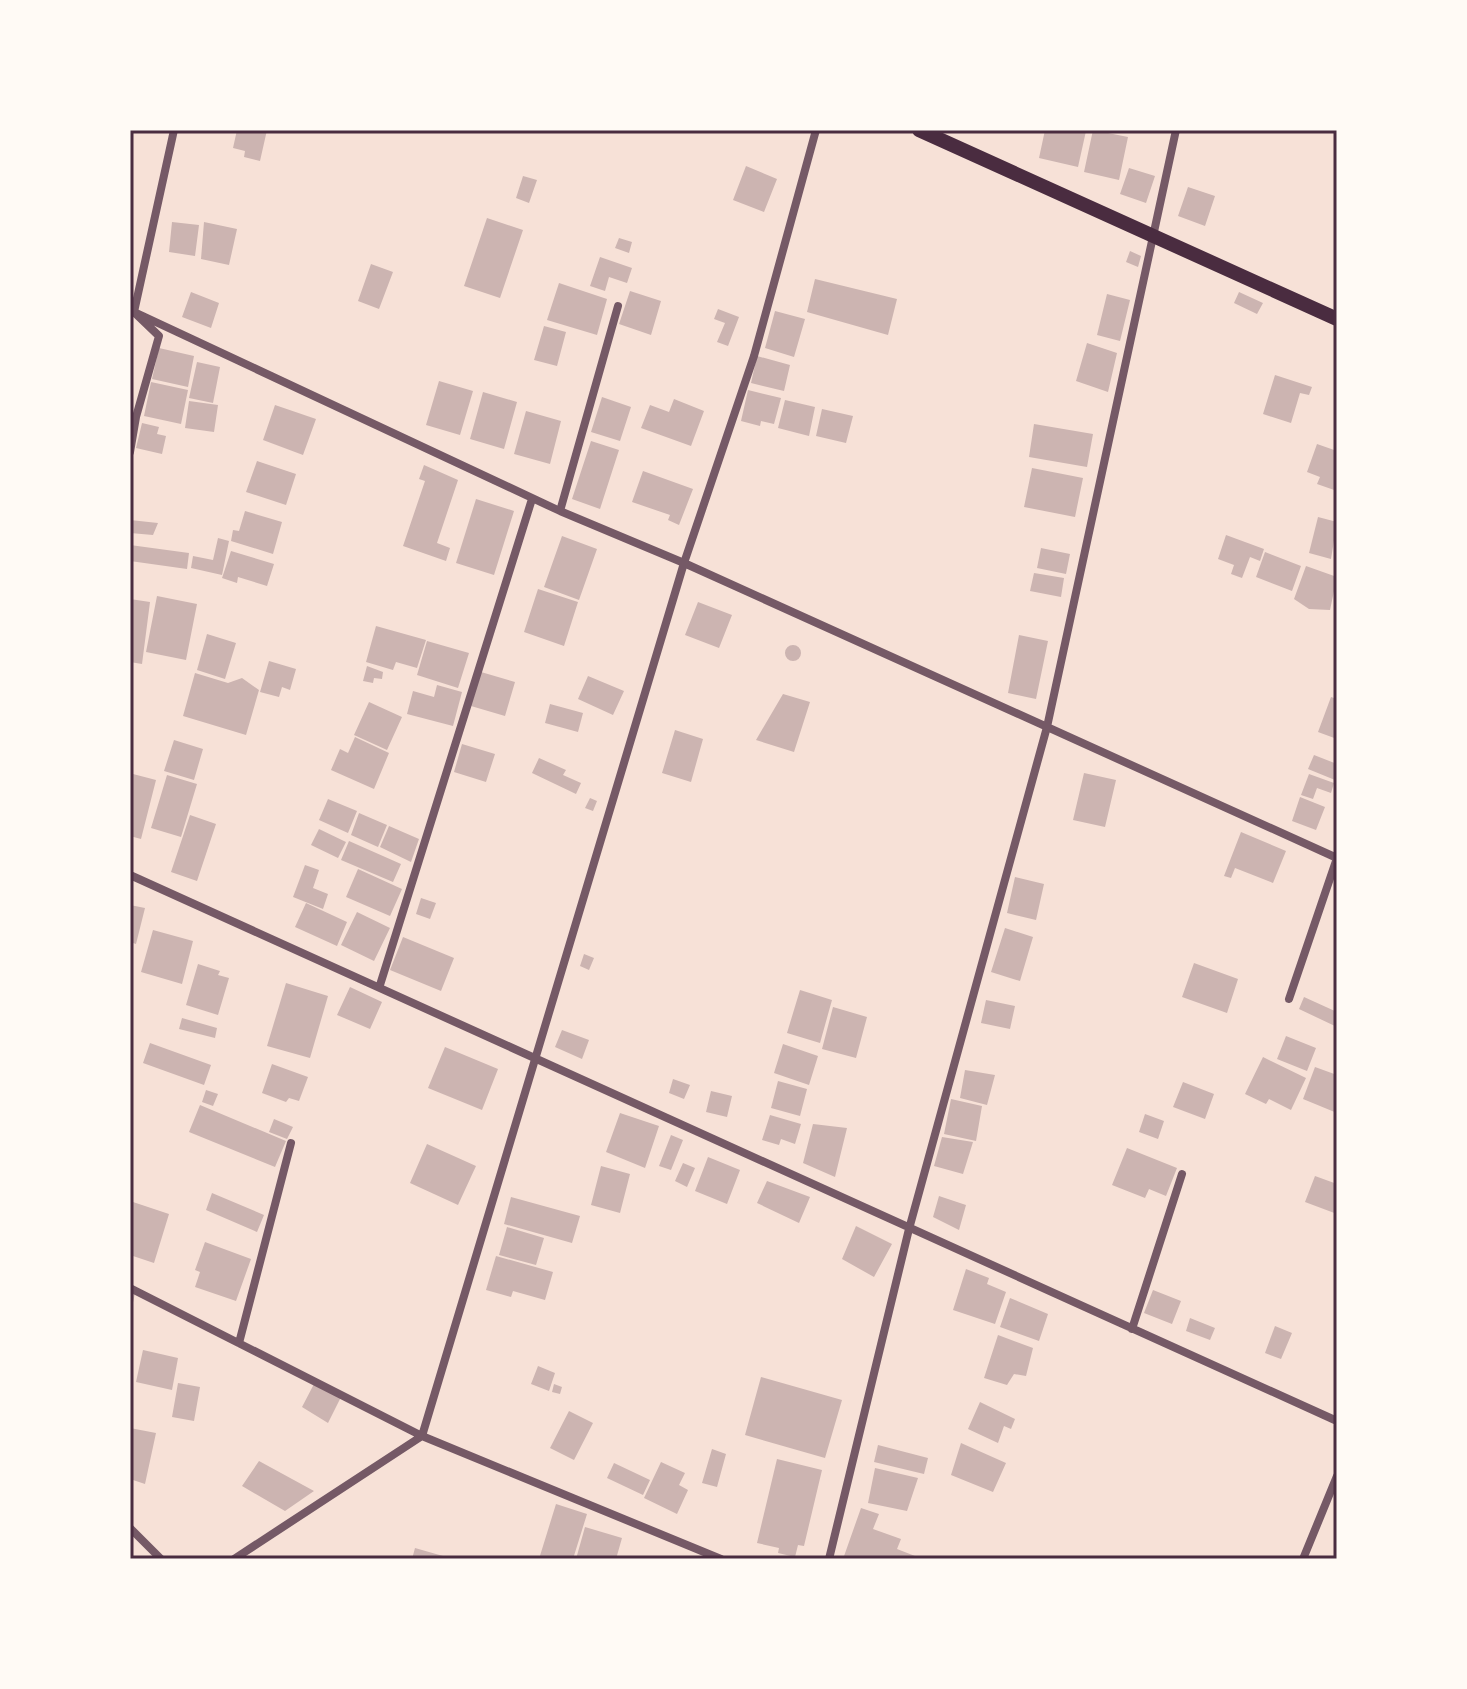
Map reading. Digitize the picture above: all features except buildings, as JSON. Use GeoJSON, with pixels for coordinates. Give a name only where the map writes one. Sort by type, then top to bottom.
{"type":"FeatureCollection","features":[{"type":"Feature","properties":{"kind":"main road"},"geometry":{"type":"LineString","coordinates":[[919,130],[1337,319]]}},
{"type":"Feature","properties":{"kind":"street"},"geometry":{"type":"LineString","coordinates":[[132,311],[174,130]]}},
{"type":"Feature","properties":{"kind":"street"},"geometry":{"type":"LineString","coordinates":[[234,1559],[422,1436],[684,563],[754,356],[816,130]]}},
{"type":"Feature","properties":{"kind":"street"},"geometry":{"type":"LineString","coordinates":[[829,1559],[909,1229],[1047,727],[1176,130]]}},
{"type":"Feature","properties":{"kind":"street"},"geometry":{"type":"LineString","coordinates":[[560,511],[618,306]]}},
{"type":"Feature","properties":{"kind":"street"},"geometry":{"type":"LineString","coordinates":[[130,452],[136,417],[159,336],[132,311]]}},
{"type":"Feature","properties":{"kind":"street"},"geometry":{"type":"LineString","coordinates":[[132,311],[532,499],[684,563],[1337,858],[1289,999]]}},
{"type":"Feature","properties":{"kind":"street"},"geometry":{"type":"LineString","coordinates":[[380,985],[532,499]]}},
{"type":"Feature","properties":{"kind":"street"},"geometry":{"type":"LineString","coordinates":[[130,875],[380,985],[909,1229],[1337,1421]]}},
{"type":"Feature","properties":{"kind":"street"},"geometry":{"type":"LineString","coordinates":[[239,1343],[291,1143]]}},
{"type":"Feature","properties":{"kind":"street"},"geometry":{"type":"LineString","coordinates":[[1132,1329],[1182,1174]]}},
{"type":"Feature","properties":{"kind":"street"},"geometry":{"type":"LineString","coordinates":[[130,1288],[422,1436],[721,1559]]}},
{"type":"Feature","properties":{"kind":"street"},"geometry":{"type":"LineString","coordinates":[[1303,1559],[1337,1476]]}},
{"type":"Feature","properties":{"kind":"street"},"geometry":{"type":"LineString","coordinates":[[130,1528],[161,1559]]}}]}
